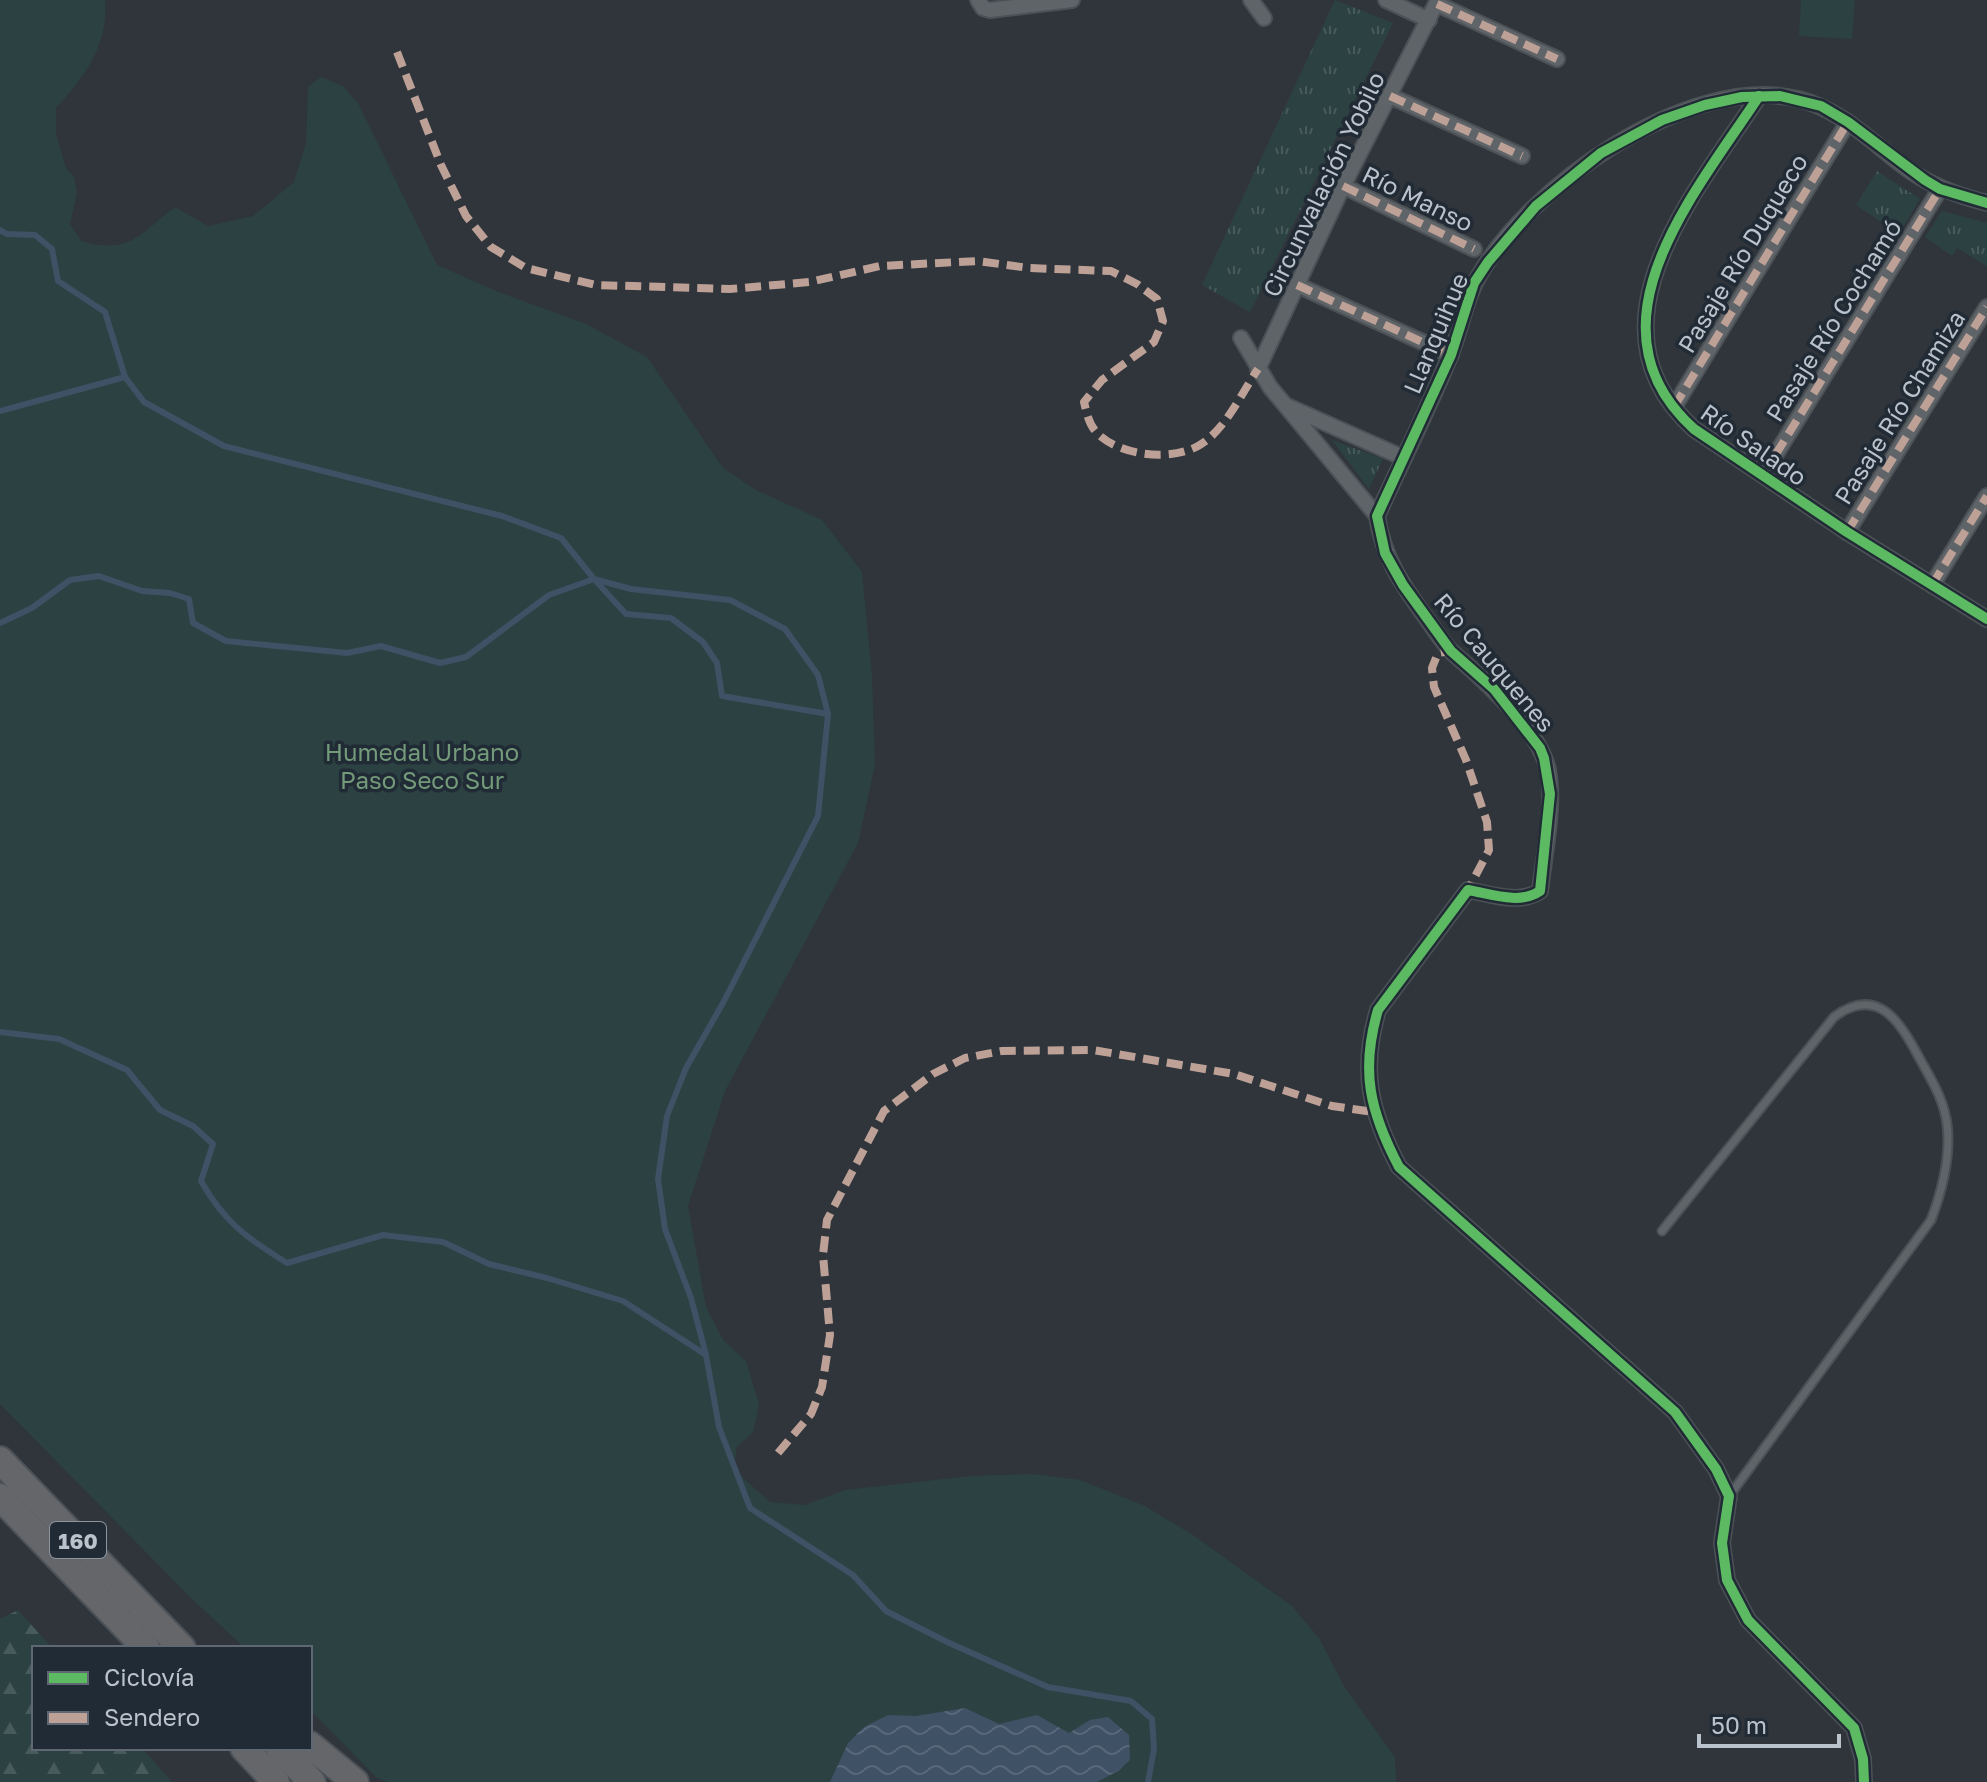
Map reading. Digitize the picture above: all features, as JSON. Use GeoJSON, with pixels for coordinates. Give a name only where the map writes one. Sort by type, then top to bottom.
{"type":"FeatureCollection","features":[{"type":"Feature","properties":{"kind":"highway","name":"160"},"geometry":{"type":"LineString","coordinates":[[0,1460],[180,1646]]}},
{"type":"Feature","properties":{"kind":"highway","name":"160"},"geometry":{"type":"LineString","coordinates":[[0,1497],[144,1646]]}},
{"type":"Feature","properties":{"kind":"highway"},"geometry":{"type":"LineString","coordinates":[[156,1621],[187,1646]]}},
{"type":"Feature","properties":{"kind":"highway"},"geometry":{"type":"LineString","coordinates":[[312,1747],[355,1782]]}},
{"type":"Feature","properties":{"kind":"highway"},"geometry":{"type":"LineString","coordinates":[[236,1750],[259,1782]]}},
{"type":"Feature","properties":{"kind":"highway"},"geometry":{"type":"LineString","coordinates":[[246,1750],[276,1782]]}},
{"type":"Feature","properties":{"kind":"highway"},"geometry":{"type":"LineString","coordinates":[[281,1750],[312,1782]]}},
{"type":"Feature","properties":{"kind":"street"},"geometry":{"type":"LineString","coordinates":[[978,0],[983,8],[990,10],[1072,0]]}},
{"type":"Feature","properties":{"kind":"street"},"geometry":{"type":"LineString","coordinates":[[1251,0],[1264,18]]}},
{"type":"Feature","properties":{"kind":"street"},"geometry":{"type":"LineString","coordinates":[[1386,0],[1429,20]]}},
{"type":"Feature","properties":{"kind":"street"},"geometry":{"type":"LineString","coordinates":[[1437,2],[1557,59]]}},
{"type":"Feature","properties":{"kind":"street","name":"Circunvalación Yobilo"},"geometry":{"type":"LineString","coordinates":[[1258,369],[1343,186],[1437,2]]}},
{"type":"Feature","properties":{"kind":"street"},"geometry":{"type":"LineString","coordinates":[[1390,96],[1522,156]]}},
{"type":"Feature","properties":{"kind":"street","name":"Llanquihue"},"geometry":{"type":"LineString","coordinates":[[1377,516],[1451,355],[1474,283],[1519,223],[1558,186],[1601,153],[1662,120],[1705,105],[1759,96],[1806,101],[1834,112],[1911,171],[1940,189],[1987,203]]}},
{"type":"Feature","properties":{"kind":"street","name":"Río Salado"},"geometry":{"type":"LineString","coordinates":[[1759,96],[1671,234],[1650,283],[1646,313],[1649,355],[1660,385],[1694,429],[1847,532],[1987,619]]}},
{"type":"Feature","properties":{"kind":"street","name":"Pasaje Río Duqueco"},"geometry":{"type":"LineString","coordinates":[[1674,407],[1848,122]]}},
{"type":"Feature","properties":{"kind":"street","name":"Río Manso"},"geometry":{"type":"LineString","coordinates":[[1343,186],[1474,249]]}},
{"type":"Feature","properties":{"kind":"street","name":"Pasaje Río Cochamó"},"geometry":{"type":"LineString","coordinates":[[1763,475],[1940,189]]}},
{"type":"Feature","properties":{"kind":"street"},"geometry":{"type":"LineString","coordinates":[[1297,285],[1451,355]]}},
{"type":"Feature","properties":{"kind":"street","name":"Pasaje Río Chamiza"},"geometry":{"type":"LineString","coordinates":[[1847,532],[1987,307]]}},
{"type":"Feature","properties":{"kind":"street"},"geometry":{"type":"LineString","coordinates":[[1241,338],[1258,369],[1284,404],[1377,516]]}},
{"type":"Feature","properties":{"kind":"street"},"geometry":{"type":"LineString","coordinates":[[1284,404],[1404,458]]}},
{"type":"Feature","properties":{"kind":"street"},"geometry":{"type":"LineString","coordinates":[[1932,585],[1987,496]]}},
{"type":"Feature","properties":{"kind":"street","name":"Río Cauquenes"},"geometry":{"type":"LineString","coordinates":[[1377,516],[1385,553],[1403,585],[1451,651],[1494,689],[1540,748],[1550,794],[1540,891],[1530,898],[1520,898],[1468,890],[1378,1010],[1372,1028],[1369,1079],[1373,1112],[1399,1167],[1675,1412],[1716,1469],[1729,1496]]}},
{"type":"Feature","properties":{"kind":"street"},"geometry":{"type":"LineString","coordinates":[[1729,1496],[1722,1543],[1727,1580],[1748,1620],[1854,1728],[1863,1759],[1864,1782]]}},
{"type":"Feature","properties":{"kind":"lane"},"geometry":{"type":"LineString","coordinates":[[1662,1231],[1834,1017],[1852,1006],[1862,1005],[1882,1009],[1896,1019],[1940,1096],[1945,1111],[1948,1143],[1941,1193],[1931,1220],[1729,1496]]}},
{"type":"Feature","properties":{"kind":"green space","name":"Humedal Urbano Paso Seco Sur"},"geometry":{"type":"Polygon","coordinates":[[[0,0],[105,0],[103,31],[93,59],[56,108],[56,134],[66,168],[74,177],[77,193],[70,224],[81,241],[98,245],[123,244],[143,233],[175,207],[208,226],[253,216],[294,182],[306,143],[308,87],[321,77],[343,86],[358,103],[437,265],[496,291],[586,324],[647,357],[723,468],[756,490],[822,520],[862,572],[872,675],[875,765],[858,843],[725,1091],[688,1206],[706,1307],[723,1340],[746,1361],[759,1404],[753,1432],[737,1447],[734,1466],[770,1502],[805,1505],[845,1490],[971,1476],[1032,1474],[1080,1480],[1145,1506],[1193,1535],[1292,1606],[1319,1638],[1345,1688],[1395,1757],[1396,1782],[388,1782],[377,1778],[312,1712],[312,1646],[243,1646],[192,1599],[0,1404],[0,0]]]}},
{"type":"Feature","properties":{"kind":"green space"},"geometry":{"type":"Polygon","coordinates":[[[1335,0],[1393,23],[1250,312],[1202,285],[1335,0]]]}},
{"type":"Feature","properties":{"kind":"green space"},"geometry":{"type":"Polygon","coordinates":[[[1801,0],[1855,0],[1852,39],[1799,36],[1801,0]]]}},
{"type":"Feature","properties":{"kind":"green space"},"geometry":{"type":"Polygon","coordinates":[[[1877,171],[1920,199],[1899,234],[1856,205],[1877,171]]]}},
{"type":"Feature","properties":{"kind":"green space"},"geometry":{"type":"Polygon","coordinates":[[[1942,211],[1987,223],[1987,266],[1957,248],[1952,256],[1925,237],[1942,211]]]}},
{"type":"Feature","properties":{"kind":"green space"},"geometry":{"type":"Polygon","coordinates":[[[1332,440],[1383,459],[1369,489],[1332,440]]]}},
{"type":"Feature","properties":{"kind":"green space"},"geometry":{"type":"Polygon","coordinates":[[[18,1610],[50,1646],[32,1646],[32,1750],[144,1750],[172,1782],[0,1782],[0,1619],[18,1610]]]}},
{"type":"Feature","properties":{"kind":"water"},"geometry":{"type":"Polygon","coordinates":[[[965,1708],[999,1724],[1037,1715],[1069,1733],[1090,1720],[1108,1717],[1129,1735],[1130,1760],[1118,1771],[1097,1782],[830,1782],[848,1743],[864,1727],[888,1715],[916,1716],[965,1708]]]}},
{"type":"Feature","properties":{"kind":"waterway"},"geometry":{"type":"LineString","coordinates":[[0,230],[7,234],[35,235],[52,249],[58,281],[105,312],[125,377],[144,402],[224,446],[502,516],[561,538],[626,614],[671,618],[703,642],[717,663],[722,696],[828,714]]}},
{"type":"Feature","properties":{"kind":"waterway"},"geometry":{"type":"LineString","coordinates":[[0,411],[125,377]]}},
{"type":"Feature","properties":{"kind":"waterway"},"geometry":{"type":"LineString","coordinates":[[0,623],[32,608],[70,580],[99,576],[142,591],[170,593],[189,599],[193,623],[226,641],[347,653],[381,646],[440,663],[466,657],[549,595],[594,579],[631,589],[730,600],[785,629],[818,675],[828,714],[818,816],[723,1003],[686,1068],[667,1116],[658,1179],[665,1229],[691,1298],[706,1355],[719,1427],[750,1508],[853,1575],[886,1611],[1048,1687],[1131,1701],[1152,1719],[1154,1749],[1148,1782]]}},
{"type":"Feature","properties":{"kind":"waterway"},"geometry":{"type":"LineString","coordinates":[[0,1032],[59,1039],[127,1070],[160,1110],[193,1126],[213,1144],[201,1181],[228,1219],[260,1246],[287,1263],[383,1235],[443,1242],[489,1264],[623,1301],[706,1355]]}},
{"type":"Feature","properties":{"kind":"marked path"},"geometry":{"type":"LineString","coordinates":[[1437,4],[1557,59]]}},
{"type":"Feature","properties":{"kind":"marked path"},"geometry":{"type":"LineString","coordinates":[[397,52],[441,165],[466,216],[491,247],[526,268],[596,285],[730,289],[810,282],[880,266],[978,261],[1029,268],[1111,271],[1137,284],[1157,299],[1163,321],[1154,342],[1102,380],[1084,402],[1091,424],[1099,435],[1120,448],[1147,454],[1187,451],[1208,439],[1232,411],[1258,369]]}},
{"type":"Feature","properties":{"kind":"marked path"},"geometry":{"type":"LineString","coordinates":[[1390,96],[1522,156]]}},
{"type":"Feature","properties":{"kind":"marked path"},"geometry":{"type":"LineString","coordinates":[[1674,407],[1848,122]]}},
{"type":"Feature","properties":{"kind":"marked path"},"geometry":{"type":"LineString","coordinates":[[1343,186],[1474,249]]}},
{"type":"Feature","properties":{"kind":"marked path"},"geometry":{"type":"LineString","coordinates":[[1763,475],[1940,189]]}},
{"type":"Feature","properties":{"kind":"marked path"},"geometry":{"type":"LineString","coordinates":[[1297,285],[1451,355]]}},
{"type":"Feature","properties":{"kind":"marked path"},"geometry":{"type":"LineString","coordinates":[[1847,532],[1987,307]]}},
{"type":"Feature","properties":{"kind":"marked path"},"geometry":{"type":"LineString","coordinates":[[1932,585],[1987,496]]}},
{"type":"Feature","properties":{"kind":"marked path"},"geometry":{"type":"LineString","coordinates":[[1455,655],[1451,651],[1438,653],[1432,668],[1434,687],[1466,760],[1487,822],[1489,850],[1468,890]]}},
{"type":"Feature","properties":{"kind":"marked path"},"geometry":{"type":"LineString","coordinates":[[778,1453],[811,1414],[822,1387],[830,1335],[823,1255],[827,1220],[884,1111],[933,1074],[965,1058],[1002,1051],[1093,1050],[1234,1074],[1332,1106],[1373,1112]]}},
{"type":"Feature","properties":{"kind":"cycle path"},"geometry":{"type":"LineString","coordinates":[[1759,96],[1707,173],[1660,259],[1648,303],[1647,346],[1661,389],[1694,429],[1847,532],[1987,619]]}},
{"type":"Feature","properties":{"kind":"cycle path"},"geometry":{"type":"LineString","coordinates":[[1864,1782],[1863,1759],[1854,1728],[1748,1620],[1727,1580],[1722,1543],[1729,1496],[1716,1469],[1675,1412],[1399,1167],[1381,1128],[1369,1072],[1378,1010],[1468,890],[1514,898],[1540,891],[1550,794],[1540,748],[1494,689],[1451,651],[1403,585],[1385,553],[1377,516],[1451,355],[1474,283],[1488,262],[1536,206],[1601,153],[1662,120],[1705,105],[1742,97],[1780,96],[1821,106],[1940,189],[1987,203]]}}]}
